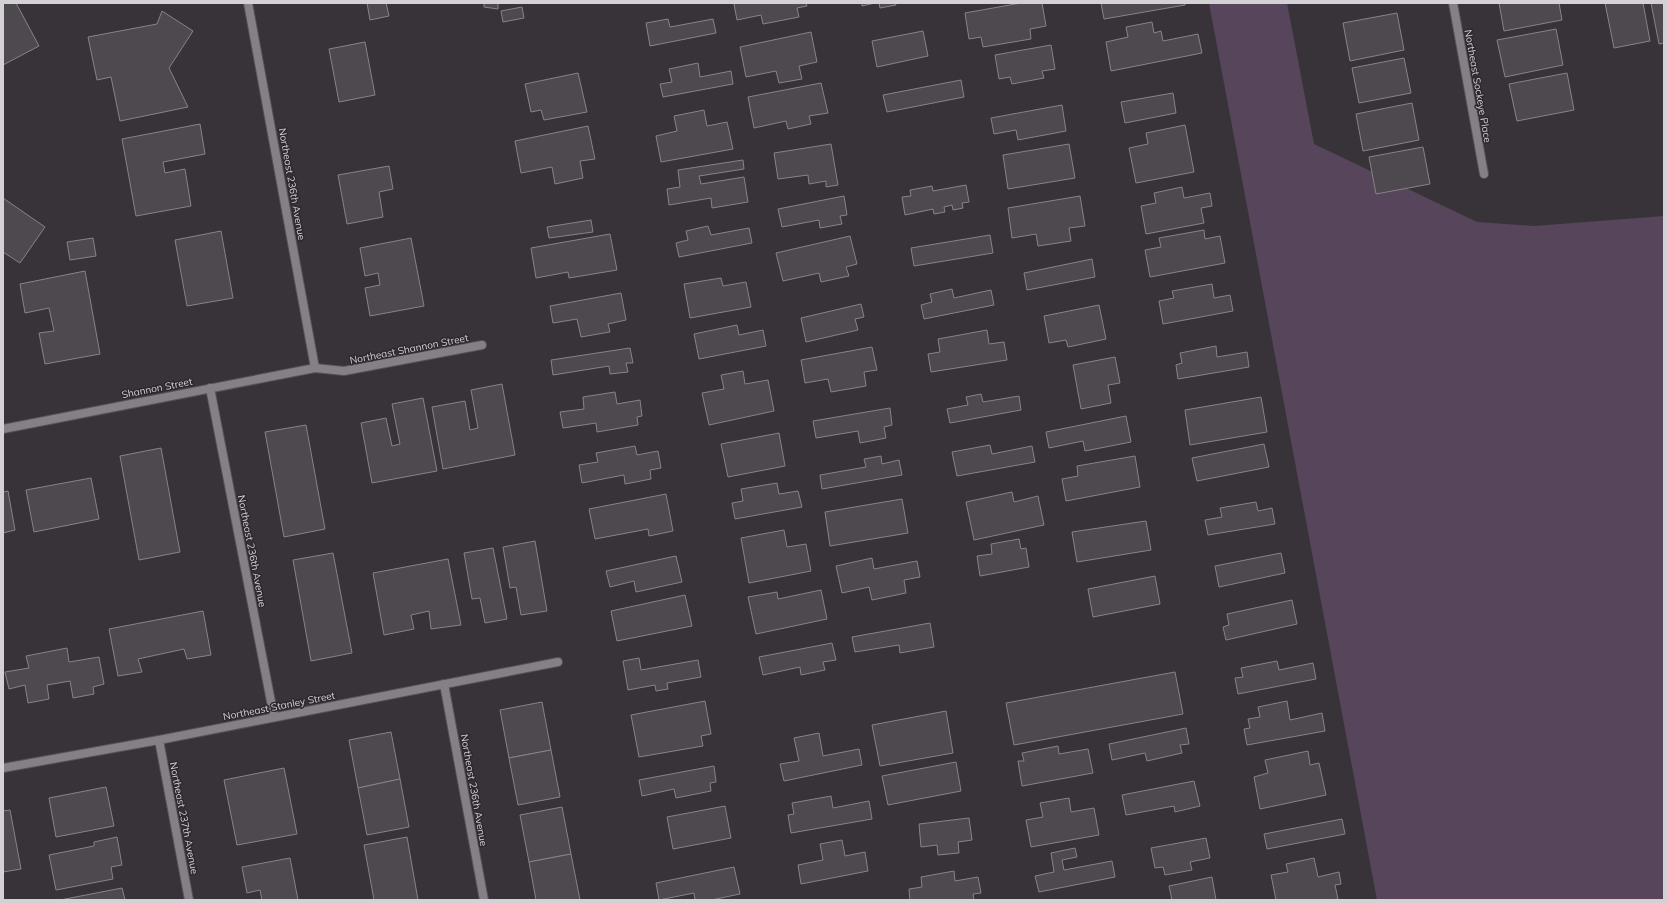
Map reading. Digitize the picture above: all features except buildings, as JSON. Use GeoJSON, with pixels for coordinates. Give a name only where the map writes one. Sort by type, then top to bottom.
{"type":"FeatureCollection","features":[{"type":"Feature","properties":{"kind":"street","name":"Northeast 236th Avenue"},"geometry":{"type":"LineString","coordinates":[[248,3],[315,368]]}},
{"type":"Feature","properties":{"kind":"street","name":"Northeast Sockeye Place"},"geometry":{"type":"LineString","coordinates":[[1453,3],[1484,174]]}},
{"type":"Feature","properties":{"kind":"street","name":"Northeast Shannon Street"},"geometry":{"type":"LineString","coordinates":[[315,368],[344,371],[482,345]]}},
{"type":"Feature","properties":{"kind":"street","name":"Shannon Street"},"geometry":{"type":"LineString","coordinates":[[3,429],[315,368]]}},
{"type":"Feature","properties":{"kind":"street","name":"Northeast 236th Avenue"},"geometry":{"type":"LineString","coordinates":[[210,388],[274,717]]}},
{"type":"Feature","properties":{"kind":"street","name":"Northeast Stanley Street"},"geometry":{"type":"LineString","coordinates":[[3,768],[159,740],[558,662]]}},
{"type":"Feature","properties":{"kind":"street","name":"Northeast 236th Avenue"},"geometry":{"type":"LineString","coordinates":[[444,684],[484,900]]}},
{"type":"Feature","properties":{"kind":"street","name":"Northeast 237th Avenue"},"geometry":{"type":"LineString","coordinates":[[159,740],[189,900]]}},
{"type":"Feature","properties":{"kind":"shaded area"},"geometry":{"type":"Polygon","coordinates":[[[1209,3],[1287,3],[1314,144],[1477,222],[1534,226],[1664,216],[1664,895],[1662,900],[1377,900],[1209,3]]]}}]}
